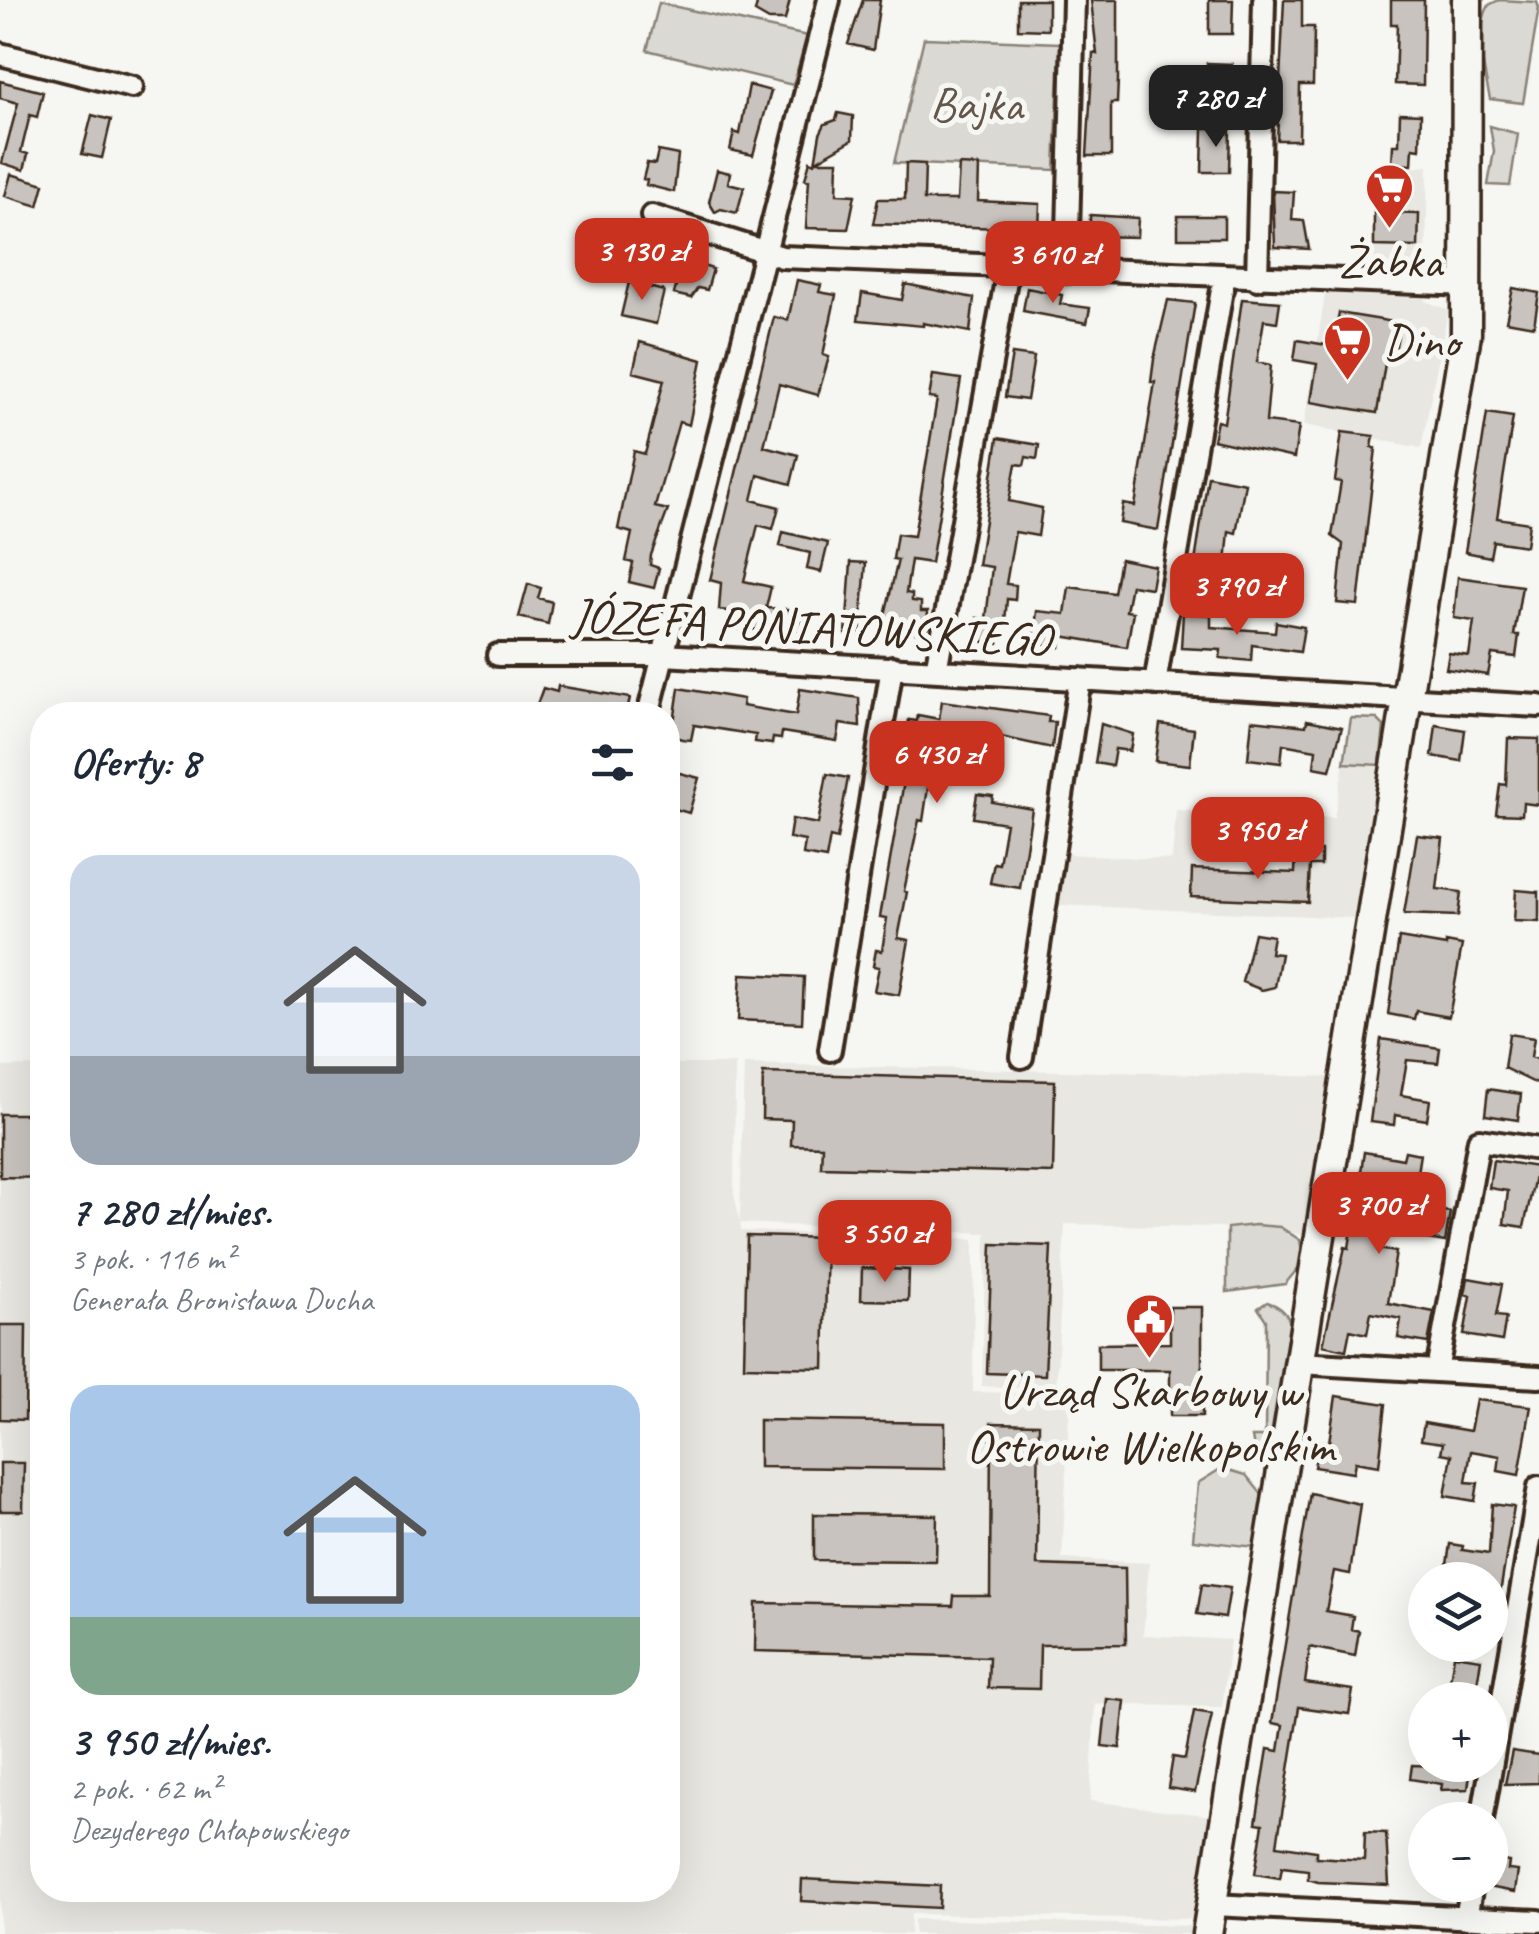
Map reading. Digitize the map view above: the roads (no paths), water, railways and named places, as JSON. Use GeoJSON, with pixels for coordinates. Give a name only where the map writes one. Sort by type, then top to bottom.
{"type":"FeatureCollection","features":[{"type":"Feature","properties":{"kind":"street"},"geometry":{"type":"LineString","coordinates":[[651,702],[829,0]]}},
{"type":"Feature","properties":{"kind":"street"},"geometry":{"type":"LineString","coordinates":[[1067,272],[1074,0]]}},
{"type":"Feature","properties":{"kind":"street"},"geometry":{"type":"LineString","coordinates":[[1257,279],[1264,0]]}},
{"type":"Feature","properties":{"kind":"street"},"geometry":{"type":"LineString","coordinates":[[1208,1934],[1464,352],[1468,285],[1466,0]]}},
{"type":"Feature","properties":{"kind":"street"},"geometry":{"type":"LineString","coordinates":[[0,54],[132,88]]}},
{"type":"Feature","properties":{"kind":"street"},"geometry":{"type":"LineString","coordinates":[[652,216],[782,257],[1067,272],[1468,285]]}},
{"type":"Feature","properties":{"kind":"street"},"geometry":{"type":"LineString","coordinates":[[936,671],[1008,269]]}},
{"type":"Feature","properties":{"kind":"street"},"geometry":{"type":"LineString","coordinates":[[1155,684],[1224,278]]}},
{"type":"Feature","properties":{"kind":"street","name":"JÓZEFA PONIATOWSKIEGO"},"geometry":{"type":"LineString","coordinates":[[498,655],[663,655],[1539,706]]}},
{"type":"Feature","properties":{"kind":"street"},"geometry":{"type":"LineString","coordinates":[[830,1050],[892,667]]}},
{"type":"Feature","properties":{"kind":"street"},"geometry":{"type":"LineString","coordinates":[[1022,1057],[1080,679]]}},
{"type":"Feature","properties":{"kind":"street"},"geometry":{"type":"LineString","coordinates":[[1436,1371],[1479,1140],[1539,1149]]}},
{"type":"Feature","properties":{"kind":"street"},"geometry":{"type":"LineString","coordinates":[[1300,1363],[1539,1377]]}},
{"type":"Feature","properties":{"kind":"street"},"geometry":{"type":"LineString","coordinates":[[1486,1802],[1531,1582],[1539,1487]]}},
{"type":"Feature","properties":{"kind":"street"},"geometry":{"type":"LineString","coordinates":[[1466,1918],[1469,1902]]}},
{"type":"Feature","properties":{"kind":"street"},"geometry":{"type":"LineString","coordinates":[[1212,1905],[1405,1924],[1466,1918],[1539,1921]]}},
{"type":"Feature","properties":{"kind":"place","name":"Żabka"},"geometry":{"type":"Point","coordinates":[1390,230]}},
{"type":"Feature","properties":{"kind":"place","name":"Dino"},"geometry":{"type":"Point","coordinates":[1348,382]}},
{"type":"Feature","properties":{"kind":"place","name":"Urząd Skarbowy w Ostrowie Wielkopolskim"},"geometry":{"type":"Point","coordinates":[1150,1360]}},
{"type":"Feature","properties":{"kind":"park label","name":"Bajka"},"geometry":{"type":"Point","coordinates":[976,103]}}]}
